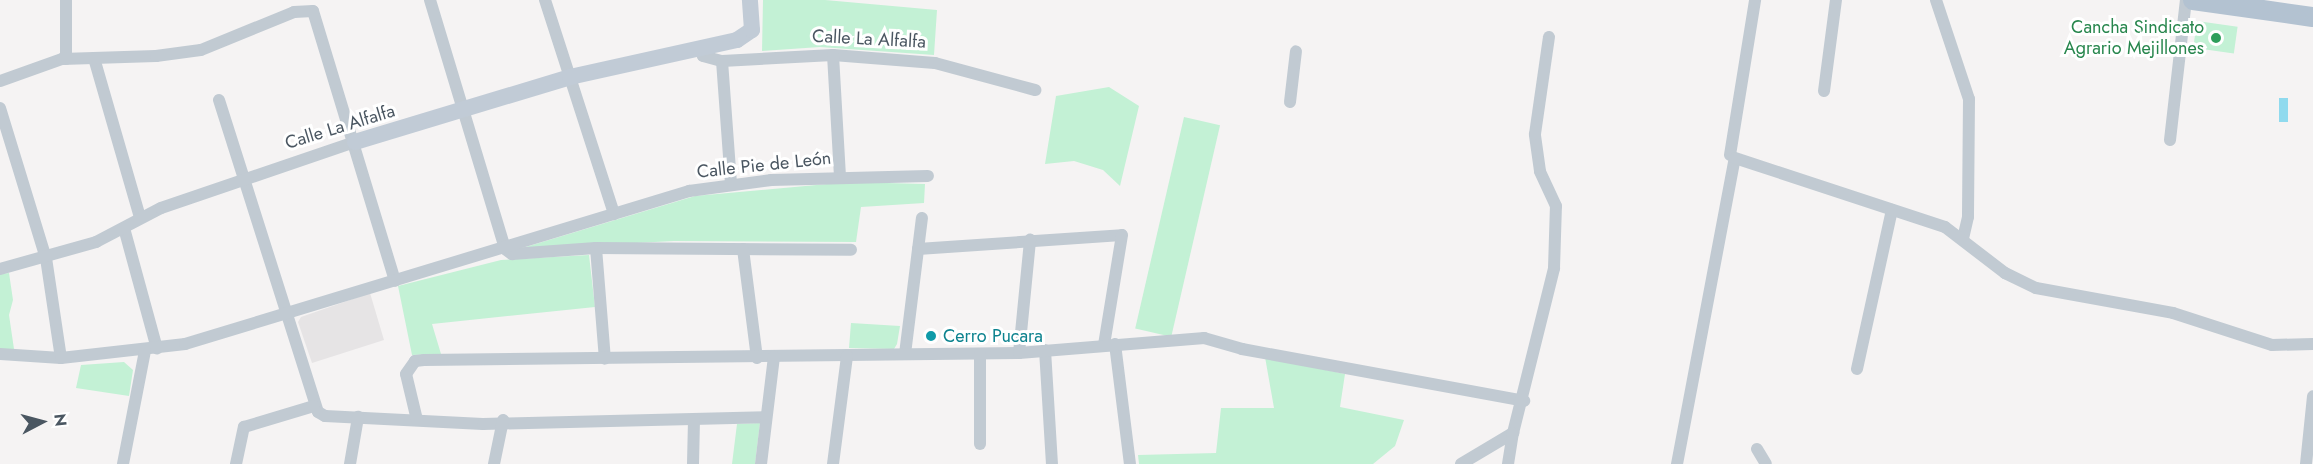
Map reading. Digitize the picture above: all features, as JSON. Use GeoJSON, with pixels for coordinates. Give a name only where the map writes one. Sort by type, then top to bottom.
{"type":"FeatureCollection","features":[{"type":"Feature","properties":{"kind":"main road"},"geometry":{"type":"LineString","coordinates":[[2193,0],[2313,17]]}},
{"type":"Feature","properties":{"kind":"street"},"geometry":{"type":"LineString","coordinates":[[66,0],[66,59]]}},
{"type":"Feature","properties":{"kind":"street"},"geometry":{"type":"LineString","coordinates":[[430,0],[505,249],[512,254],[596,248],[851,250]]}},
{"type":"Feature","properties":{"kind":"street"},"geometry":{"type":"LineString","coordinates":[[545,0],[614,214]]}},
{"type":"Feature","properties":{"kind":"street","name":"Calle La Alfalfa"},"geometry":{"type":"LineString","coordinates":[[0,269],[46,258],[96,242],[140,217],[246,178],[355,142],[464,112],[570,77],[701,51],[737,40],[752,30],[750,0]]}},
{"type":"Feature","properties":{"kind":"street"},"geometry":{"type":"LineString","coordinates":[[1730,155],[1755,0]]}},
{"type":"Feature","properties":{"kind":"street"},"geometry":{"type":"LineString","coordinates":[[1824,91],[1836,0]]}},
{"type":"Feature","properties":{"kind":"street"},"geometry":{"type":"LineString","coordinates":[[1936,0],[1969,99],[1968,217],[1963,238]]}},
{"type":"Feature","properties":{"kind":"street"},"geometry":{"type":"LineString","coordinates":[[2170,140],[2186,0]]}},
{"type":"Feature","properties":{"kind":"street"},"geometry":{"type":"LineString","coordinates":[[0,81],[66,59],[201,50],[294,12],[313,10],[355,142],[395,281]]}},
{"type":"Feature","properties":{"kind":"street"},"geometry":{"type":"LineString","coordinates":[[1508,464],[1513,433],[1524,401],[1537,328],[1554,268],[1556,206],[1540,171],[1535,134],[1549,37]]}},
{"type":"Feature","properties":{"kind":"street","name":"Calle La Alfalfa"},"geometry":{"type":"LineString","coordinates":[[701,51],[703,56],[722,60],[833,55],[935,63],[1035,90]]}},
{"type":"Feature","properties":{"kind":"street"},"geometry":{"type":"LineString","coordinates":[[1290,102],[1296,51]]}},
{"type":"Feature","properties":{"kind":"street"},"geometry":{"type":"LineString","coordinates":[[833,55],[840,176]]}},
{"type":"Feature","properties":{"kind":"street"},"geometry":{"type":"LineString","coordinates":[[94,58],[140,217]]}},
{"type":"Feature","properties":{"kind":"street"},"geometry":{"type":"LineString","coordinates":[[722,60],[731,183]]}},
{"type":"Feature","properties":{"kind":"street"},"geometry":{"type":"LineString","coordinates":[[219,100],[290,314],[314,406],[325,416],[483,423],[503,420],[766,417]]}},
{"type":"Feature","properties":{"kind":"street"},"geometry":{"type":"LineString","coordinates":[[0,108],[46,258],[61,358]]}},
{"type":"Feature","properties":{"kind":"street"},"geometry":{"type":"LineString","coordinates":[[1677,464],[1735,158],[1945,227],[1963,238],[2005,273],[2036,288],[2173,313],[2272,345],[2313,344]]}},
{"type":"Feature","properties":{"kind":"street","name":"Calle Pie de León"},"geometry":{"type":"LineString","coordinates":[[0,354],[61,358],[151,350],[290,314],[689,191],[731,183],[840,176],[928,176]]}},
{"type":"Feature","properties":{"kind":"street"},"geometry":{"type":"LineString","coordinates":[[1857,369],[1892,210]]}},
{"type":"Feature","properties":{"kind":"street"},"geometry":{"type":"LineString","coordinates":[[905,354],[922,218]]}},
{"type":"Feature","properties":{"kind":"street"},"geometry":{"type":"LineString","coordinates":[[123,464],[151,350],[124,228]]}},
{"type":"Feature","properties":{"kind":"street"},"geometry":{"type":"LineString","coordinates":[[918,249],[1122,235],[1110,344],[1130,464]]}},
{"type":"Feature","properties":{"kind":"street"},"geometry":{"type":"LineString","coordinates":[[1019,353],[1030,240]]}},
{"type":"Feature","properties":{"kind":"street"},"geometry":{"type":"LineString","coordinates":[[596,248],[605,359]]}},
{"type":"Feature","properties":{"kind":"street"},"geometry":{"type":"LineString","coordinates":[[742,249],[757,358]]}},
{"type":"Feature","properties":{"kind":"street"},"geometry":{"type":"LineString","coordinates":[[417,420],[406,374],[415,361],[1019,353],[1204,338],[1242,349],[1524,401]]}},
{"type":"Feature","properties":{"kind":"street"},"geometry":{"type":"LineString","coordinates":[[1045,350],[1052,464]]}},
{"type":"Feature","properties":{"kind":"street"},"geometry":{"type":"LineString","coordinates":[[980,444],[981,354]]}},
{"type":"Feature","properties":{"kind":"street"},"geometry":{"type":"LineString","coordinates":[[833,464],[847,356]]}},
{"type":"Feature","properties":{"kind":"street"},"geometry":{"type":"LineString","coordinates":[[760,464],[774,357]]}},
{"type":"Feature","properties":{"kind":"street"},"geometry":{"type":"LineString","coordinates":[[2306,464],[2313,396]]}},
{"type":"Feature","properties":{"kind":"street"},"geometry":{"type":"LineString","coordinates":[[236,464],[244,427],[314,406]]}},
{"type":"Feature","properties":{"kind":"street"},"geometry":{"type":"LineString","coordinates":[[350,464],[358,417]]}},
{"type":"Feature","properties":{"kind":"street"},"geometry":{"type":"LineString","coordinates":[[693,464],[694,419]]}},
{"type":"Feature","properties":{"kind":"street"},"geometry":{"type":"LineString","coordinates":[[494,464],[503,420]]}},
{"type":"Feature","properties":{"kind":"street"},"geometry":{"type":"LineString","coordinates":[[1461,464],[1513,433]]}},
{"type":"Feature","properties":{"kind":"street"},"geometry":{"type":"LineString","coordinates":[[1757,449],[1766,464]]}},
{"type":"Feature","properties":{"kind":"shaded area"},"geometry":{"type":"Polygon","coordinates":[[[370,293],[384,340],[312,363],[298,322],[301,317],[370,293]]]}},
{"type":"Feature","properties":{"kind":"green space"},"geometry":{"type":"Polygon","coordinates":[[[763,0],[825,0],[937,10],[934,55],[820,47],[762,51],[763,0]]]}},
{"type":"Feature","properties":{"kind":"green space","name":"Cancha Sindicato Agrario Mejillones"},"geometry":{"type":"Polygon","coordinates":[[[2197,21],[2238,27],[2234,53],[2193,48],[2197,21]]]}},
{"type":"Feature","properties":{"kind":"green space"},"geometry":{"type":"Polygon","coordinates":[[[1109,87],[1139,106],[1120,186],[1103,170],[1074,161],[1045,164],[1056,96],[1109,87]]]}},
{"type":"Feature","properties":{"kind":"green space"},"geometry":{"type":"Polygon","coordinates":[[[1184,117],[1220,125],[1171,337],[1135,328],[1184,117]]]}},
{"type":"Feature","properties":{"kind":"green space"},"geometry":{"type":"Polygon","coordinates":[[[849,182],[925,184],[924,203],[861,207],[856,242],[674,241],[519,249],[695,196],[849,182]]]}},
{"type":"Feature","properties":{"kind":"green space"},"geometry":{"type":"Polygon","coordinates":[[[589,255],[595,307],[432,324],[441,354],[412,355],[398,286],[501,260],[589,255]]]}},
{"type":"Feature","properties":{"kind":"green space"},"geometry":{"type":"Polygon","coordinates":[[[9,273],[13,300],[9,315],[14,349],[0,349],[0,274],[9,273]]]}},
{"type":"Feature","properties":{"kind":"green space"},"geometry":{"type":"Polygon","coordinates":[[[851,323],[900,326],[897,344],[894,349],[849,348],[851,323]]]}},
{"type":"Feature","properties":{"kind":"green space"},"geometry":{"type":"Polygon","coordinates":[[[1265,357],[1345,374],[1340,407],[1404,420],[1395,446],[1373,464],[1139,464],[1138,455],[1216,453],[1221,408],[1274,408],[1265,357]]]}},
{"type":"Feature","properties":{"kind":"green space"},"geometry":{"type":"Polygon","coordinates":[[[124,362],[133,370],[129,396],[76,388],[81,365],[124,362]]]}},
{"type":"Feature","properties":{"kind":"green space"},"geometry":{"type":"Polygon","coordinates":[[[760,423],[755,464],[732,464],[737,424],[760,423]]]}},
{"type":"Feature","properties":{"kind":"water"},"geometry":{"type":"Polygon","coordinates":[[[2279,98],[2288,98],[2288,122],[2279,122],[2279,98]]]}},
{"type":"Feature","properties":{"kind":"place","name":"Cancha Sindicato Agrario Mejillones"},"geometry":{"type":"Point","coordinates":[2216,38]}},
{"type":"Feature","properties":{"kind":"place","name":"Cerro Pucara"},"geometry":{"type":"Point","coordinates":[931,336]}}]}
